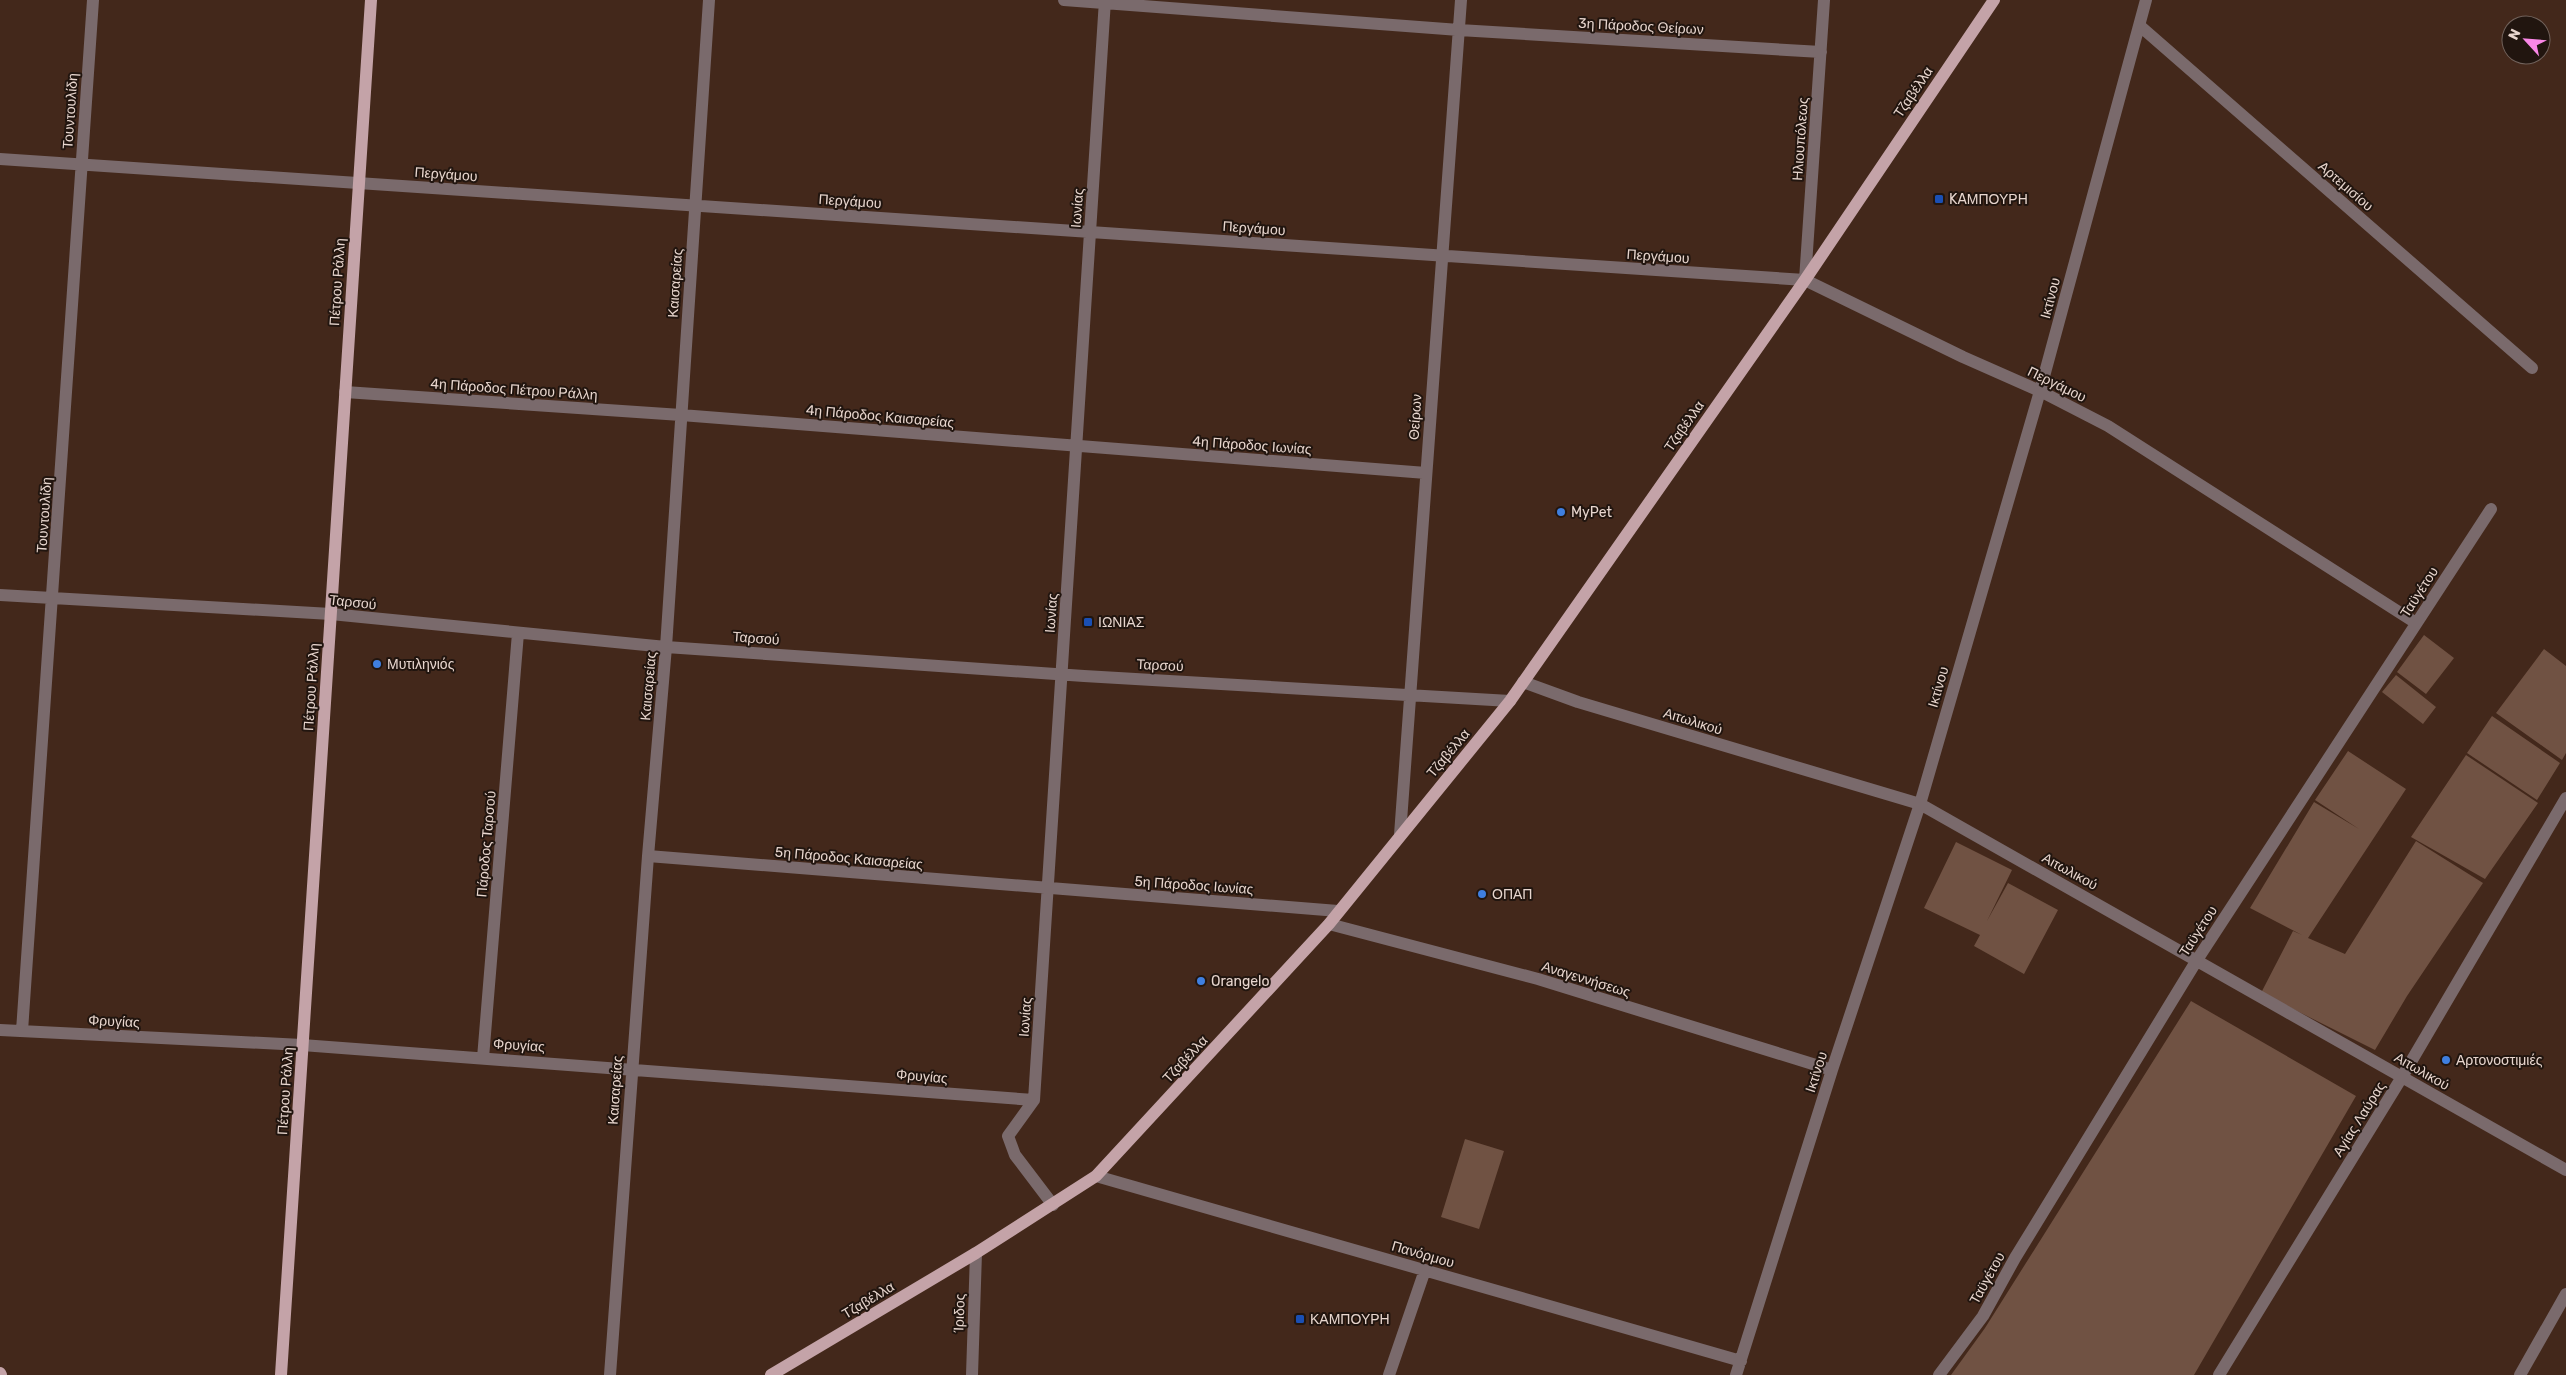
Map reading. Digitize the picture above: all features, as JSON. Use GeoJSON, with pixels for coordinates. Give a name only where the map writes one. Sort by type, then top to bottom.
{"type":"FeatureCollection","features":[{"type":"Feature","properties":{"kind":"main road","name":"Πέτρου Ράλλη"},"geometry":{"type":"LineString","coordinates":[[281,1375],[371,0]]}},
{"type":"Feature","properties":{"kind":"main road","name":"Τζαβέλλα"},"geometry":{"type":"LineString","coordinates":[[772,1375],[976,1253],[1096,1176],[1329,924],[1510,701],[1805,280],[1994,0]]}},
{"type":"Feature","properties":{"kind":"street","name":"Τουντουλίδη"},"geometry":{"type":"LineString","coordinates":[[22,1032],[54,598],[93,0]]}},
{"type":"Feature","properties":{"kind":"street","name":"Καισαρείας"},"geometry":{"type":"LineString","coordinates":[[610,1375],[648,856],[666,647],[709,0]]}},
{"type":"Feature","properties":{"kind":"street","name":"3η Πάροδος Θείρων"},"geometry":{"type":"LineString","coordinates":[[1064,0],[1459,30],[1821,52]]}},
{"type":"Feature","properties":{"kind":"street","name":"Θείρων"},"geometry":{"type":"LineString","coordinates":[[1400,835],[1461,0]]}},
{"type":"Feature","properties":{"kind":"street","name":"Ηλιουπόλεως"},"geometry":{"type":"LineString","coordinates":[[1805,280],[1824,0]]}},
{"type":"Feature","properties":{"kind":"street","name":"Ικτίνου"},"geometry":{"type":"LineString","coordinates":[[1736,1375],[1832,1070],[1920,804],[2040,391],[2146,0]]}},
{"type":"Feature","properties":{"kind":"street","name":"Ιωνίας"},"geometry":{"type":"LineString","coordinates":[[1034,1100],[1105,2]]}},
{"type":"Feature","properties":{"kind":"street","name":"Αρτεμισίου"},"geometry":{"type":"LineString","coordinates":[[2140,26],[2532,368]]}},
{"type":"Feature","properties":{"kind":"street","name":"Περγάμου"},"geometry":{"type":"LineString","coordinates":[[0,159],[1805,280],[1963,357],[2040,391],[2108,426],[2416,624]]}},
{"type":"Feature","properties":{"kind":"street","name":"4η Πάροδος Πέτρου Ράλλη"},"geometry":{"type":"LineString","coordinates":[[345,392],[681,415]]}},
{"type":"Feature","properties":{"kind":"street","name":"4η Πάροδος Καισαρείας"},"geometry":{"type":"LineString","coordinates":[[681,415],[1076,447]]}},
{"type":"Feature","properties":{"kind":"street","name":"4η Πάροδος Ιωνίας"},"geometry":{"type":"LineString","coordinates":[[1076,447],[1426,473]]}},
{"type":"Feature","properties":{"kind":"street","name":"Ταϋγέτου"},"geometry":{"type":"LineString","coordinates":[[1939,1375],[1983,1316],[2015,1258],[2197,960],[2491,509]]}},
{"type":"Feature","properties":{"kind":"street","name":"Ταρσού"},"geometry":{"type":"LineString","coordinates":[[0,595],[331,614],[666,647],[1062,674],[1510,701]]}},
{"type":"Feature","properties":{"kind":"street","name":"Πάροδος Ταρσού"},"geometry":{"type":"LineString","coordinates":[[483,1058],[518,633]]}},
{"type":"Feature","properties":{"kind":"street","name":"Αιτωλικού"},"geometry":{"type":"LineString","coordinates":[[1523,682],[1578,702],[1920,804],[2566,1170]]}},
{"type":"Feature","properties":{"kind":"street","name":"Αγίας Λαύρας"},"geometry":{"type":"LineString","coordinates":[[2220,1375],[2402,1077],[2566,798]]}},
{"type":"Feature","properties":{"kind":"street","name":"5η Πάροδος Καισαρείας"},"geometry":{"type":"LineString","coordinates":[[648,856],[1048,890]]}},
{"type":"Feature","properties":{"kind":"street","name":"5η Πάροδος Ιωνίας"},"geometry":{"type":"LineString","coordinates":[[1048,890],[1338,911]]}},
{"type":"Feature","properties":{"kind":"street","name":"Αναγεννήσεως"},"geometry":{"type":"LineString","coordinates":[[1329,924],[1538,979],[1832,1070]]}},
{"type":"Feature","properties":{"kind":"street","name":"Φρυγίας"},"geometry":{"type":"LineString","coordinates":[[0,1030],[302,1045],[632,1068],[1034,1100]]}},
{"type":"Feature","properties":{"kind":"street"},"geometry":{"type":"LineString","coordinates":[[1034,1100],[1008,1136],[1015,1155],[1053,1205]]}},
{"type":"Feature","properties":{"kind":"street","name":"Πανόρμου"},"geometry":{"type":"LineString","coordinates":[[1096,1176],[1741,1361]]}},
{"type":"Feature","properties":{"kind":"street","name":"Ίριδος"},"geometry":{"type":"LineString","coordinates":[[972,1375],[976,1253]]}},
{"type":"Feature","properties":{"kind":"street"},"geometry":{"type":"LineString","coordinates":[[1389,1375],[1425,1270]]}},
{"type":"Feature","properties":{"kind":"street"},"geometry":{"type":"LineString","coordinates":[[2520,1375],[2566,1294]]}},
{"type":"Feature","properties":{"kind":"building"},"geometry":{"type":"Polygon","coordinates":[[[2424,635],[2454,658],[2426,694],[2397,672],[2424,635]]]}},
{"type":"Feature","properties":{"kind":"building"},"geometry":{"type":"Polygon","coordinates":[[[2544,649],[2566,666],[2566,753],[2562,760],[2496,713],[2544,649]]]}},
{"type":"Feature","properties":{"kind":"building"},"geometry":{"type":"Polygon","coordinates":[[[2396,675],[2436,707],[2423,724],[2382,692],[2396,675]]]}},
{"type":"Feature","properties":{"kind":"building"},"geometry":{"type":"Polygon","coordinates":[[[2492,716],[2560,763],[2537,800],[2467,753],[2492,716]]]}},
{"type":"Feature","properties":{"kind":"building"},"geometry":{"type":"Polygon","coordinates":[[[2348,751],[2406,789],[2308,938],[2345,954],[2416,841],[2483,883],[2407,996],[2375,1050],[2261,993],[2293,931],[2302,935],[2250,908],[2314,802],[2359,829],[2315,800],[2348,751]]]}},
{"type":"Feature","properties":{"kind":"building"},"geometry":{"type":"Polygon","coordinates":[[[2466,755],[2538,803],[2485,879],[2411,837],[2466,755]]]}},
{"type":"Feature","properties":{"kind":"building"},"geometry":{"type":"Polygon","coordinates":[[[1956,842],[2012,870],[1987,921],[2008,883],[2058,910],[2024,974],[1974,946],[1980,935],[1924,908],[1956,842]]]}},
{"type":"Feature","properties":{"kind":"building"},"geometry":{"type":"Polygon","coordinates":[[[2191,1001],[2356,1096],[2194,1375],[1951,1375],[1985,1328],[2191,1001]]]}},
{"type":"Feature","properties":{"kind":"building"},"geometry":{"type":"Polygon","coordinates":[[[1465,1139],[1504,1151],[1479,1229],[1441,1217],[1465,1139]]]}},
{"type":"Feature","properties":{"kind":"place","name":"KAΜΠΟΥΡΗ"},"geometry":{"type":"Point","coordinates":[1939,199]}},
{"type":"Feature","properties":{"kind":"place","name":"MyPet"},"geometry":{"type":"Point","coordinates":[1561,512]}},
{"type":"Feature","properties":{"kind":"place","name":"ΙΩΝΙΑΣ"},"geometry":{"type":"Point","coordinates":[1088,622]}},
{"type":"Feature","properties":{"kind":"place","name":"Μυτιληνιός"},"geometry":{"type":"Point","coordinates":[377,664]}},
{"type":"Feature","properties":{"kind":"place","name":"ΟΠΑΠ"},"geometry":{"type":"Point","coordinates":[1482,894]}},
{"type":"Feature","properties":{"kind":"place","name":"Orangelo"},"geometry":{"type":"Point","coordinates":[1201,981]}},
{"type":"Feature","properties":{"kind":"place","name":"Αρτονοστιμιές"},"geometry":{"type":"Point","coordinates":[2446,1060]}},
{"type":"Feature","properties":{"kind":"place","name":"ΚΑΜΠΟΥΡΗ"},"geometry":{"type":"Point","coordinates":[1300,1319]}}]}
